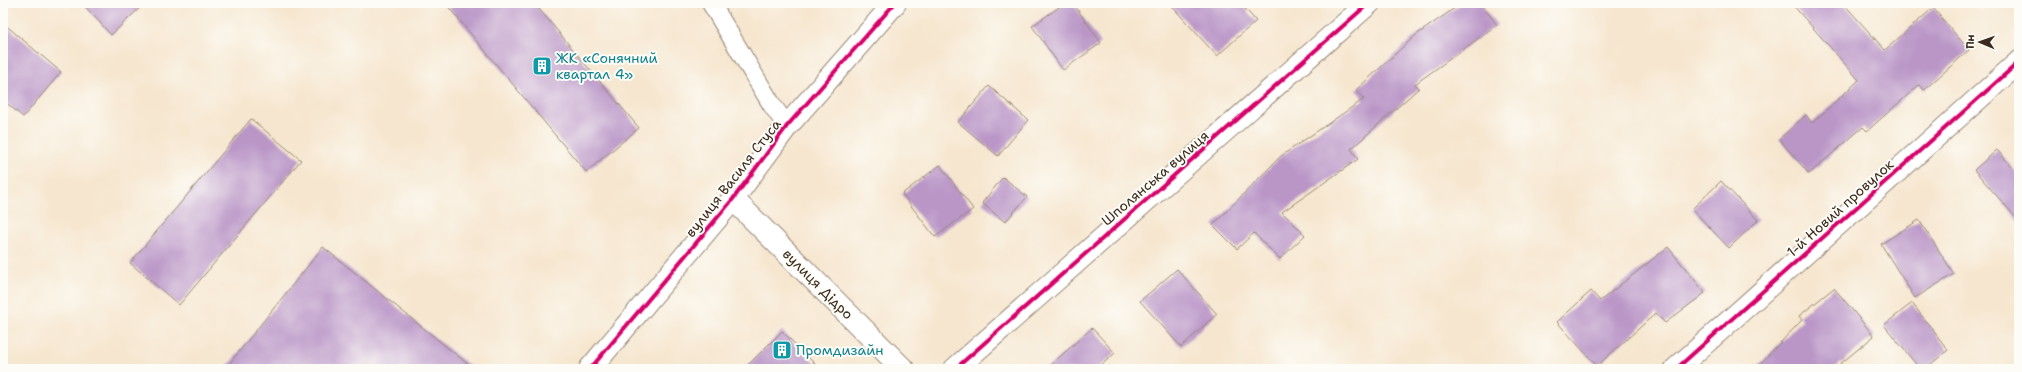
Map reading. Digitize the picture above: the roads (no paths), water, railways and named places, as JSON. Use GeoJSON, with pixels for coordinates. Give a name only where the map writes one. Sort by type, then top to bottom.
{"type":"FeatureCollection","features":[{"type":"Feature","properties":{"kind":"street","name":"вулиця Василя Стуса"},"geometry":{"type":"LineString","coordinates":[[590,369],[733,199],[787,126],[895,3]]}},
{"type":"Feature","properties":{"kind":"street","name":"Шполянська вулиця"},"geometry":{"type":"LineString","coordinates":[[955,369],[1369,3]]}},
{"type":"Feature","properties":{"kind":"street","name":"1-й Новий провулок"},"geometry":{"type":"LineString","coordinates":[[1676,369],[2019,62]]}},
{"type":"Feature","properties":{"kind":"street","name":"вулиця Дідро"},"geometry":{"type":"LineString","coordinates":[[733,199],[903,369]]}},
{"type":"Feature","properties":{"kind":"lane"},"geometry":{"type":"LineString","coordinates":[[711,3],[772,105],[787,126]]}},
{"type":"Feature","properties":{"kind":"place","name":"ЖК «Сонячний квартал 4»"},"geometry":{"type":"Point","coordinates":[542,66]}},
{"type":"Feature","properties":{"kind":"place","name":"Промдизайн"},"geometry":{"type":"Point","coordinates":[782,350]}}]}
